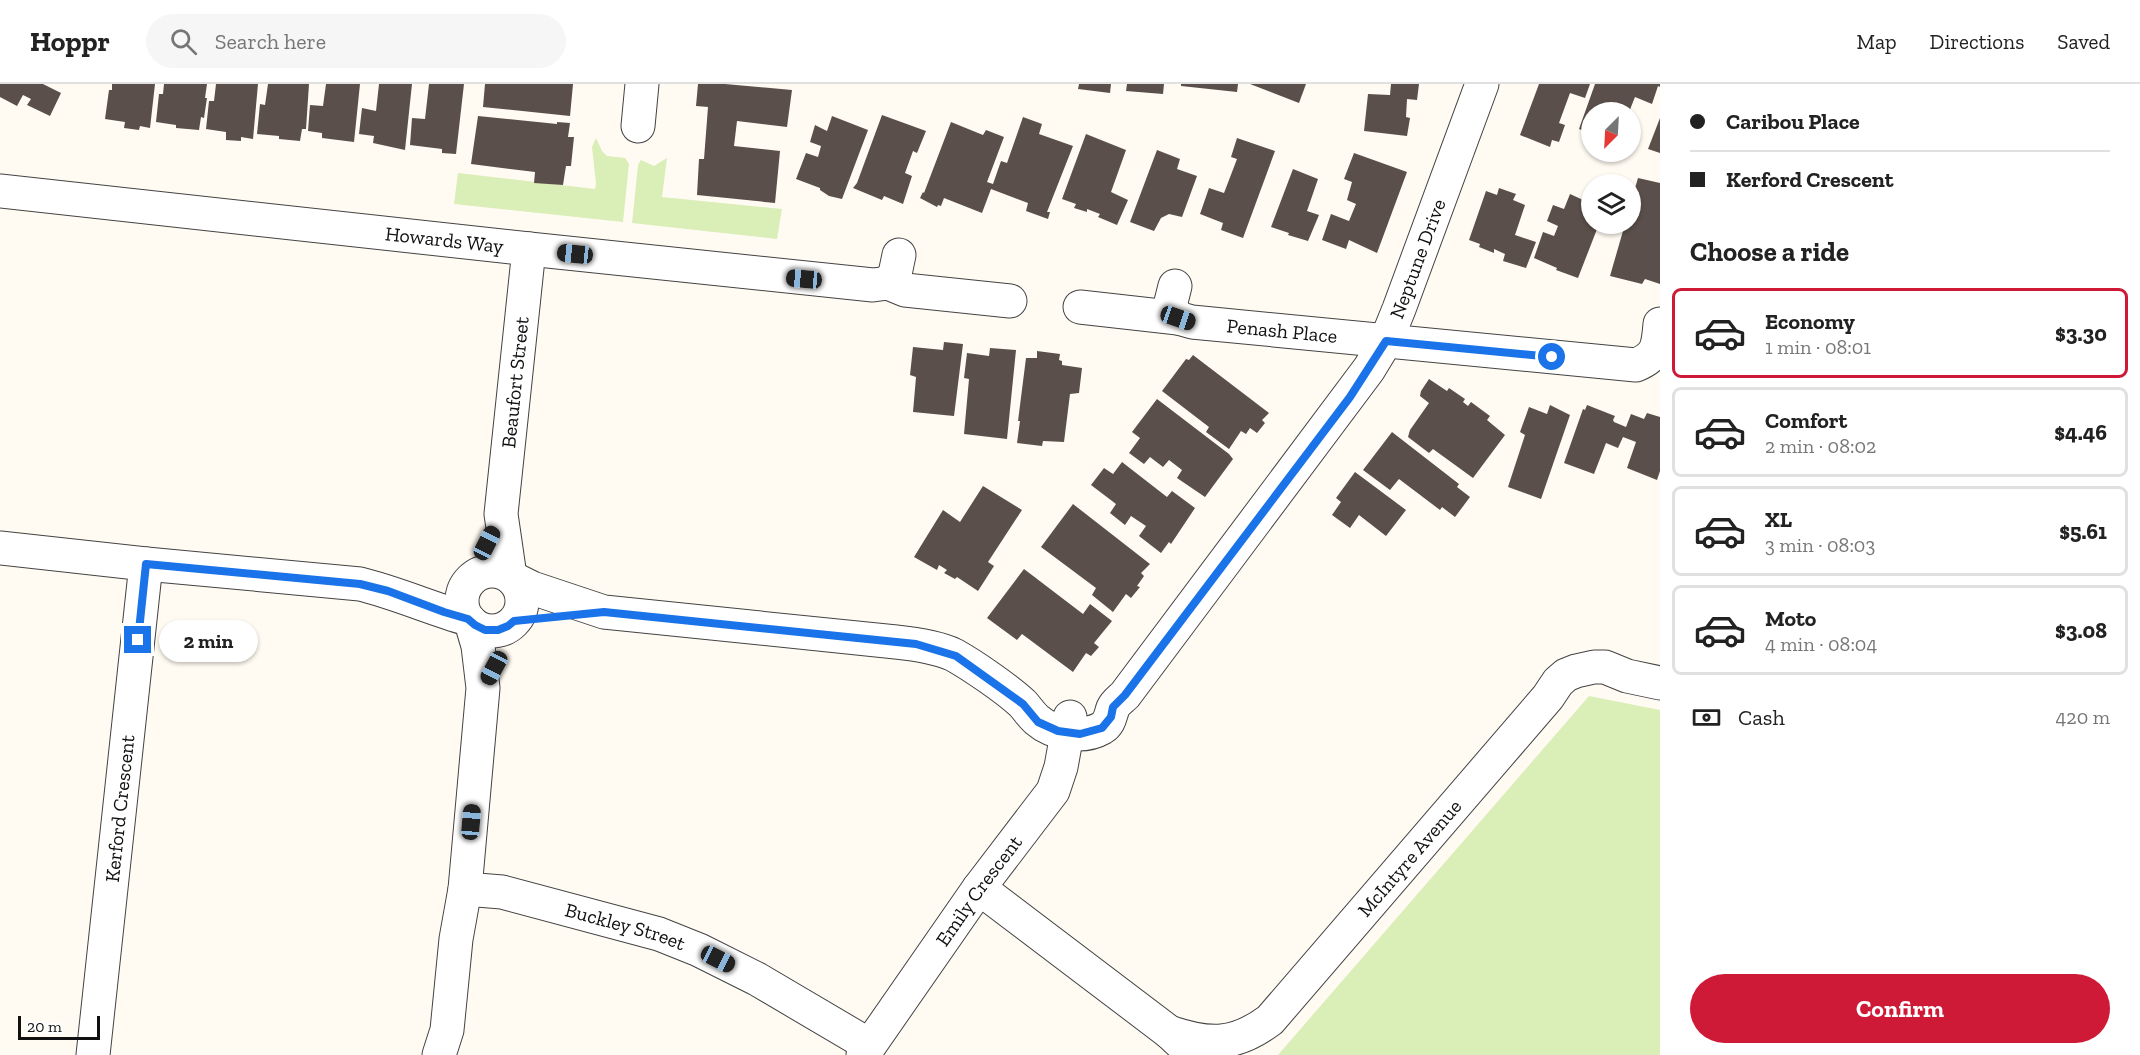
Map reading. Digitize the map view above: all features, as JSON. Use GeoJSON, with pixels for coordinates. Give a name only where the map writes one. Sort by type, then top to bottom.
{"type":"FeatureCollection","features":[{"type":"Feature","properties":{"kind":"street"},"geometry":{"type":"LineString","coordinates":[[638,126],[642,84]]}},
{"type":"Feature","properties":{"kind":"street","name":"Neptune Drive"},"geometry":{"type":"LineString","coordinates":[[512,622],[604,612],[897,642],[936,649],[956,656],[1023,704],[1038,722],[1048,728],[1069,725],[1080,734],[1102,728],[1111,717],[1113,707],[1125,695],[1308,452],[1369,369],[1386,341],[1482,85]]}},
{"type":"Feature","properties":{"kind":"street","name":"Howards Way"},"geometry":{"type":"LineString","coordinates":[[0,191],[873,285],[894,269],[905,290],[1010,301]]}},
{"type":"Feature","properties":{"kind":"street","name":"Beaufort Street"},"geometry":{"type":"LineString","coordinates":[[511,577],[501,514],[529,249]]}},
{"type":"Feature","properties":{"kind":"street"},"geometry":{"type":"LineString","coordinates":[[1175,286],[1170,306],[1178,318]]}},
{"type":"Feature","properties":{"kind":"street","name":"Penash Place"},"geometry":{"type":"LineString","coordinates":[[1080,307],[1178,318],[1192,322],[1636,365],[1655,360]]}},
{"type":"Feature","properties":{"kind":"street"},"geometry":{"type":"LineString","coordinates":[[1655,360],[1660,324]]}},
{"type":"Feature","properties":{"kind":"street","name":"Beaufort Street"},"geometry":{"type":"LineString","coordinates":[[469,581],[501,514]]}},
{"type":"Feature","properties":{"kind":"street"},"geometry":{"type":"LineString","coordinates":[[0,548],[360,584],[388,591],[470,620]]}},
{"type":"Feature","properties":{"kind":"street","name":"Kerford Crescent"},"geometry":{"type":"LineString","coordinates":[[93,1055],[146,564]]}},
{"type":"Feature","properties":{"kind":"street"},"geometry":{"type":"LineString","coordinates":[[483,688],[504,649],[512,622],[520,610],[522,596],[511,577],[498,571],[480,573],[469,581],[462,601],[464,612],[470,620],[478,627],[491,631],[501,629],[512,622]]}},
{"type":"Feature","properties":{"kind":"street","name":"Neptune Drive"},"geometry":{"type":"LineString","coordinates":[[511,577],[532,588],[604,612]]}},
{"type":"Feature","properties":{"kind":"street"},"geometry":{"type":"LineString","coordinates":[[388,591],[469,581]]}},
{"type":"Feature","properties":{"kind":"street"},"geometry":{"type":"LineString","coordinates":[[439,1055],[447,1030],[456,939],[465,889],[483,688],[478,646],[470,620]]}},
{"type":"Feature","properties":{"kind":"street","name":"McIntyre Avenue"},"geometry":{"type":"LineString","coordinates":[[979,888],[1169,1032],[1216,1052],[1232,1041],[1256,1031],[1270,1020],[1548,697],[1563,695],[1586,684],[1627,676],[1660,683]]}},
{"type":"Feature","properties":{"kind":"street","name":"Emily Crescent"},"geometry":{"type":"LineString","coordinates":[[866,1050],[979,888],[1053,791],[1061,766],[1069,725]]}},
{"type":"Feature","properties":{"kind":"street","name":"Buckley Street"},"geometry":{"type":"LineString","coordinates":[[465,889],[502,892],[659,934],[699,950],[757,979],[866,1050]]}},
{"type":"Feature","properties":{"kind":"green space"},"geometry":{"type":"Polygon","coordinates":[[[596,138],[607,156],[625,158],[629,164],[623,222],[454,204],[458,173],[595,189],[592,147],[596,138]]]}},
{"type":"Feature","properties":{"kind":"green space"},"geometry":{"type":"Polygon","coordinates":[[[667,158],[662,197],[782,209],[777,239],[632,223],[638,165],[641,160],[654,166],[667,158]]]}},
{"type":"Feature","properties":{"kind":"green space"},"geometry":{"type":"Polygon","coordinates":[[[1589,696],[1660,710],[1660,1055],[1278,1055],[1589,696]]]}},
{"type":"Feature","properties":{"kind":"building"},"geometry":{"type":"Polygon","coordinates":[[[0,84],[43,84],[61,93],[50,116],[27,105],[31,99],[23,95],[17,106],[0,97],[0,84]]]}},
{"type":"Feature","properties":{"kind":"building"},"geometry":{"type":"Polygon","coordinates":[[[112,84],[155,84],[150,128],[140,126],[139,130],[124,128],[125,122],[105,119],[112,84]]]}},
{"type":"Feature","properties":{"kind":"building"},"geometry":{"type":"Polygon","coordinates":[[[164,84],[207,84],[204,118],[201,117],[199,130],[176,128],[176,125],[156,122],[159,94],[163,94],[164,84]]]}},
{"type":"Feature","properties":{"kind":"building"},"geometry":{"type":"Polygon","coordinates":[[[216,84],[258,84],[253,139],[241,137],[241,141],[226,140],[226,132],[206,129],[209,101],[214,101],[216,84]]]}},
{"type":"Feature","properties":{"kind":"building"},"geometry":{"type":"Polygon","coordinates":[[[268,84],[309,84],[306,129],[302,129],[300,141],[257,134],[260,104],[265,105],[268,84]]]}},
{"type":"Feature","properties":{"kind":"building"},"geometry":{"type":"Polygon","coordinates":[[[326,84],[360,84],[354,142],[322,138],[322,133],[308,131],[310,105],[323,106],[326,84]]]}},
{"type":"Feature","properties":{"kind":"building"},"geometry":{"type":"Polygon","coordinates":[[[379,84],[412,84],[405,150],[373,143],[374,136],[359,134],[362,108],[376,111],[379,84]]]}},
{"type":"Feature","properties":{"kind":"building"},"geometry":{"type":"Polygon","coordinates":[[[429,84],[464,84],[456,154],[442,153],[442,149],[410,145],[412,118],[425,119],[429,84]]]}},
{"type":"Feature","properties":{"kind":"building"},"geometry":{"type":"Polygon","coordinates":[[[485,84],[573,84],[570,116],[483,107],[485,84]]]}},
{"type":"Feature","properties":{"kind":"building"},"geometry":{"type":"Polygon","coordinates":[[[698,84],[792,90],[787,127],[737,121],[734,146],[780,151],[775,203],[697,195],[699,159],[704,159],[708,107],[696,106],[698,84]]]}},
{"type":"Feature","properties":{"kind":"building"},"geometry":{"type":"Polygon","coordinates":[[[1079,84],[1111,84],[1110,93],[1078,89],[1079,84]]]}},
{"type":"Feature","properties":{"kind":"building"},"geometry":{"type":"Polygon","coordinates":[[[1127,84],[1164,84],[1163,94],[1126,91],[1127,84]]]}},
{"type":"Feature","properties":{"kind":"building"},"geometry":{"type":"Polygon","coordinates":[[[1181,84],[1238,84],[1237,92],[1181,86],[1181,84]]]}},
{"type":"Feature","properties":{"kind":"building"},"geometry":{"type":"Polygon","coordinates":[[[1250,84],[1306,84],[1299,103],[1250,84]]]}},
{"type":"Feature","properties":{"kind":"building"},"geometry":{"type":"Polygon","coordinates":[[[1391,84],[1419,84],[1417,100],[1407,99],[1406,117],[1410,118],[1407,136],[1364,131],[1368,94],[1390,95],[1391,84]]]}},
{"type":"Feature","properties":{"kind":"building"},"geometry":{"type":"Polygon","coordinates":[[[1539,84],[1590,84],[1585,98],[1570,93],[1559,123],[1565,125],[1559,142],[1552,140],[1550,147],[1520,135],[1539,84]]]}},
{"type":"Feature","properties":{"kind":"building"},"geometry":{"type":"Polygon","coordinates":[[[1595,84],[1660,84],[1652,104],[1635,97],[1633,102],[1589,102],[1595,84]]]}},
{"type":"Feature","properties":{"kind":"building"},"geometry":{"type":"Polygon","coordinates":[[[882,115],[926,131],[917,153],[913,151],[905,173],[912,176],[903,204],[884,196],[882,200],[853,188],[857,183],[882,115]]]}},
{"type":"Feature","properties":{"kind":"building"},"geometry":{"type":"Polygon","coordinates":[[[478,116],[557,124],[557,122],[570,123],[568,137],[574,137],[571,166],[566,166],[563,185],[534,183],[535,172],[471,164],[478,116]]]}},
{"type":"Feature","properties":{"kind":"building"},"geometry":{"type":"Polygon","coordinates":[[[832,116],[868,130],[842,199],[829,196],[820,188],[796,179],[806,153],[818,157],[821,146],[810,142],[815,125],[827,131],[832,116]]]}},
{"type":"Feature","properties":{"kind":"building"},"geometry":{"type":"Polygon","coordinates":[[[1023,117],[1042,124],[1039,134],[1073,146],[1047,212],[1050,212],[1048,219],[1026,211],[1028,203],[991,189],[982,213],[944,198],[941,206],[937,207],[920,198],[924,193],[951,122],[983,135],[986,130],[1004,137],[987,182],[993,184],[1001,161],[1007,163],[1023,117]]]}},
{"type":"Feature","properties":{"kind":"building"},"geometry":{"type":"Polygon","coordinates":[[[1660,118],[1660,153],[1648,149],[1660,118]]]}},
{"type":"Feature","properties":{"kind":"building"},"geometry":{"type":"Polygon","coordinates":[[[1086,134],[1126,150],[1111,192],[1128,200],[1117,225],[1098,217],[1100,214],[1087,209],[1087,212],[1074,208],[1076,204],[1062,199],[1086,134]]]}},
{"type":"Feature","properties":{"kind":"building"},"geometry":{"type":"Polygon","coordinates":[[[1237,138],[1275,151],[1243,238],[1221,230],[1223,223],[1200,214],[1209,188],[1224,193],[1237,159],[1231,157],[1237,138]]]}},
{"type":"Feature","properties":{"kind":"building"},"geometry":{"type":"Polygon","coordinates":[[[1157,150],[1180,159],[1177,169],[1197,176],[1182,217],[1169,214],[1161,218],[1154,231],[1130,222],[1157,150]]]}},
{"type":"Feature","properties":{"kind":"building"},"geometry":{"type":"Polygon","coordinates":[[[1354,153],[1407,172],[1377,253],[1349,240],[1346,249],[1322,240],[1331,214],[1349,221],[1356,204],[1347,200],[1352,182],[1344,179],[1354,153]]]}},
{"type":"Feature","properties":{"kind":"building"},"geometry":{"type":"Polygon","coordinates":[[[1293,169],[1318,179],[1307,211],[1319,215],[1308,241],[1271,227],[1293,169]]]}},
{"type":"Feature","properties":{"kind":"building"},"geometry":{"type":"Polygon","coordinates":[[[1641,179],[1660,183],[1660,284],[1645,279],[1642,284],[1610,276],[1622,234],[1641,234],[1641,179]]]}},
{"type":"Feature","properties":{"kind":"building"},"geometry":{"type":"Polygon","coordinates":[[[1499,188],[1516,194],[1513,200],[1525,205],[1515,235],[1536,242],[1526,268],[1503,261],[1505,254],[1494,249],[1494,253],[1469,240],[1486,191],[1497,195],[1499,188]]]}},
{"type":"Feature","properties":{"kind":"building"},"geometry":{"type":"Polygon","coordinates":[[[1570,194],[1581,199],[1581,234],[1595,234],[1578,278],[1556,270],[1557,268],[1534,258],[1543,232],[1554,236],[1558,226],[1547,221],[1553,205],[1564,209],[1570,194]]]}},
{"type":"Feature","properties":{"kind":"building"},"geometry":{"type":"Polygon","coordinates":[[[944,342],[963,344],[954,416],[913,412],[916,377],[910,375],[913,347],[943,350],[944,342]]]}},
{"type":"Feature","properties":{"kind":"building"},"geometry":{"type":"Polygon","coordinates":[[[990,348],[1016,350],[1007,439],[964,434],[969,379],[964,378],[967,353],[989,356],[990,348]]]}},
{"type":"Feature","properties":{"kind":"building"},"geometry":{"type":"Polygon","coordinates":[[[1037,351],[1060,354],[1059,360],[1062,361],[1062,365],[1082,368],[1079,393],[1070,394],[1064,442],[1043,441],[1042,446],[1017,443],[1026,358],[1037,358],[1037,351]]]}},
{"type":"Feature","properties":{"kind":"building"},"geometry":{"type":"Polygon","coordinates":[[[1193,355],[1269,413],[1262,420],[1265,423],[1257,433],[1250,428],[1246,434],[1241,431],[1229,449],[1206,432],[1209,427],[1162,391],[1186,359],[1189,360],[1193,355]]]}},
{"type":"Feature","properties":{"kind":"building"},"geometry":{"type":"Polygon","coordinates":[[[1429,379],[1447,391],[1449,388],[1465,399],[1463,402],[1468,406],[1471,402],[1490,416],[1487,420],[1505,435],[1473,478],[1433,449],[1429,453],[1408,437],[1410,430],[1429,403],[1420,396],[1429,379]]]}},
{"type":"Feature","properties":{"kind":"building"},"geometry":{"type":"Polygon","coordinates":[[[1157,399],[1233,459],[1205,497],[1177,478],[1182,470],[1169,460],[1163,467],[1150,457],[1144,464],[1129,453],[1140,438],[1132,432],[1157,399]]]}},
{"type":"Feature","properties":{"kind":"building"},"geometry":{"type":"Polygon","coordinates":[[[1550,405],[1570,415],[1541,499],[1508,487],[1525,435],[1520,432],[1529,407],[1547,414],[1550,405]]]}},
{"type":"Feature","properties":{"kind":"building"},"geometry":{"type":"Polygon","coordinates":[[[1587,405],[1615,416],[1614,422],[1626,427],[1631,414],[1644,419],[1647,413],[1660,417],[1660,471],[1657,480],[1627,468],[1636,442],[1623,437],[1618,448],[1606,443],[1594,474],[1564,463],[1583,409],[1585,410],[1587,405]]]}},
{"type":"Feature","properties":{"kind":"building"},"geometry":{"type":"Polygon","coordinates":[[[1392,432],[1459,484],[1457,487],[1470,497],[1455,517],[1442,507],[1440,510],[1399,479],[1390,490],[1363,470],[1392,432]]]}},
{"type":"Feature","properties":{"kind":"building"},"geometry":{"type":"Polygon","coordinates":[[[1122,462],[1167,497],[1172,491],[1195,508],[1171,544],[1169,542],[1161,553],[1139,536],[1146,526],[1131,516],[1125,525],[1110,513],[1116,504],[1091,485],[1104,468],[1113,474],[1122,462]]]}},
{"type":"Feature","properties":{"kind":"building"},"geometry":{"type":"Polygon","coordinates":[[[1355,472],[1406,510],[1386,536],[1359,515],[1350,528],[1332,515],[1341,502],[1336,498],[1355,472]]]}},
{"type":"Feature","properties":{"kind":"building"},"geometry":{"type":"Polygon","coordinates":[[[983,486],[1022,510],[988,562],[994,566],[978,591],[957,577],[955,579],[944,573],[947,570],[939,565],[937,570],[914,557],[943,510],[960,522],[983,486]]]}},
{"type":"Feature","properties":{"kind":"building"},"geometry":{"type":"Polygon","coordinates":[[[1073,504],[1150,564],[1141,573],[1144,576],[1137,586],[1140,587],[1131,598],[1126,594],[1113,612],[1092,595],[1096,588],[1041,547],[1073,504]]]}},
{"type":"Feature","properties":{"kind":"building"},"geometry":{"type":"Polygon","coordinates":[[[1024,569],[1083,614],[1090,604],[1112,621],[1094,643],[1099,647],[1091,656],[1086,653],[1073,672],[1022,634],[1017,640],[987,618],[1024,569]]]}},
{"type":"Feature","properties":{"kind":"route"},"geometry":{"type":"LineString","coordinates":[[138,640],[146,564],[360,584],[388,591],[468,619],[478,627],[488,630],[498,630],[514,621],[604,612],[916,644],[946,652],[969,664],[1023,704],[1038,722],[1048,728],[1080,734],[1095,731],[1106,724],[1111,717],[1113,707],[1125,695],[1350,397],[1386,341],[1552,357]]}}]}
